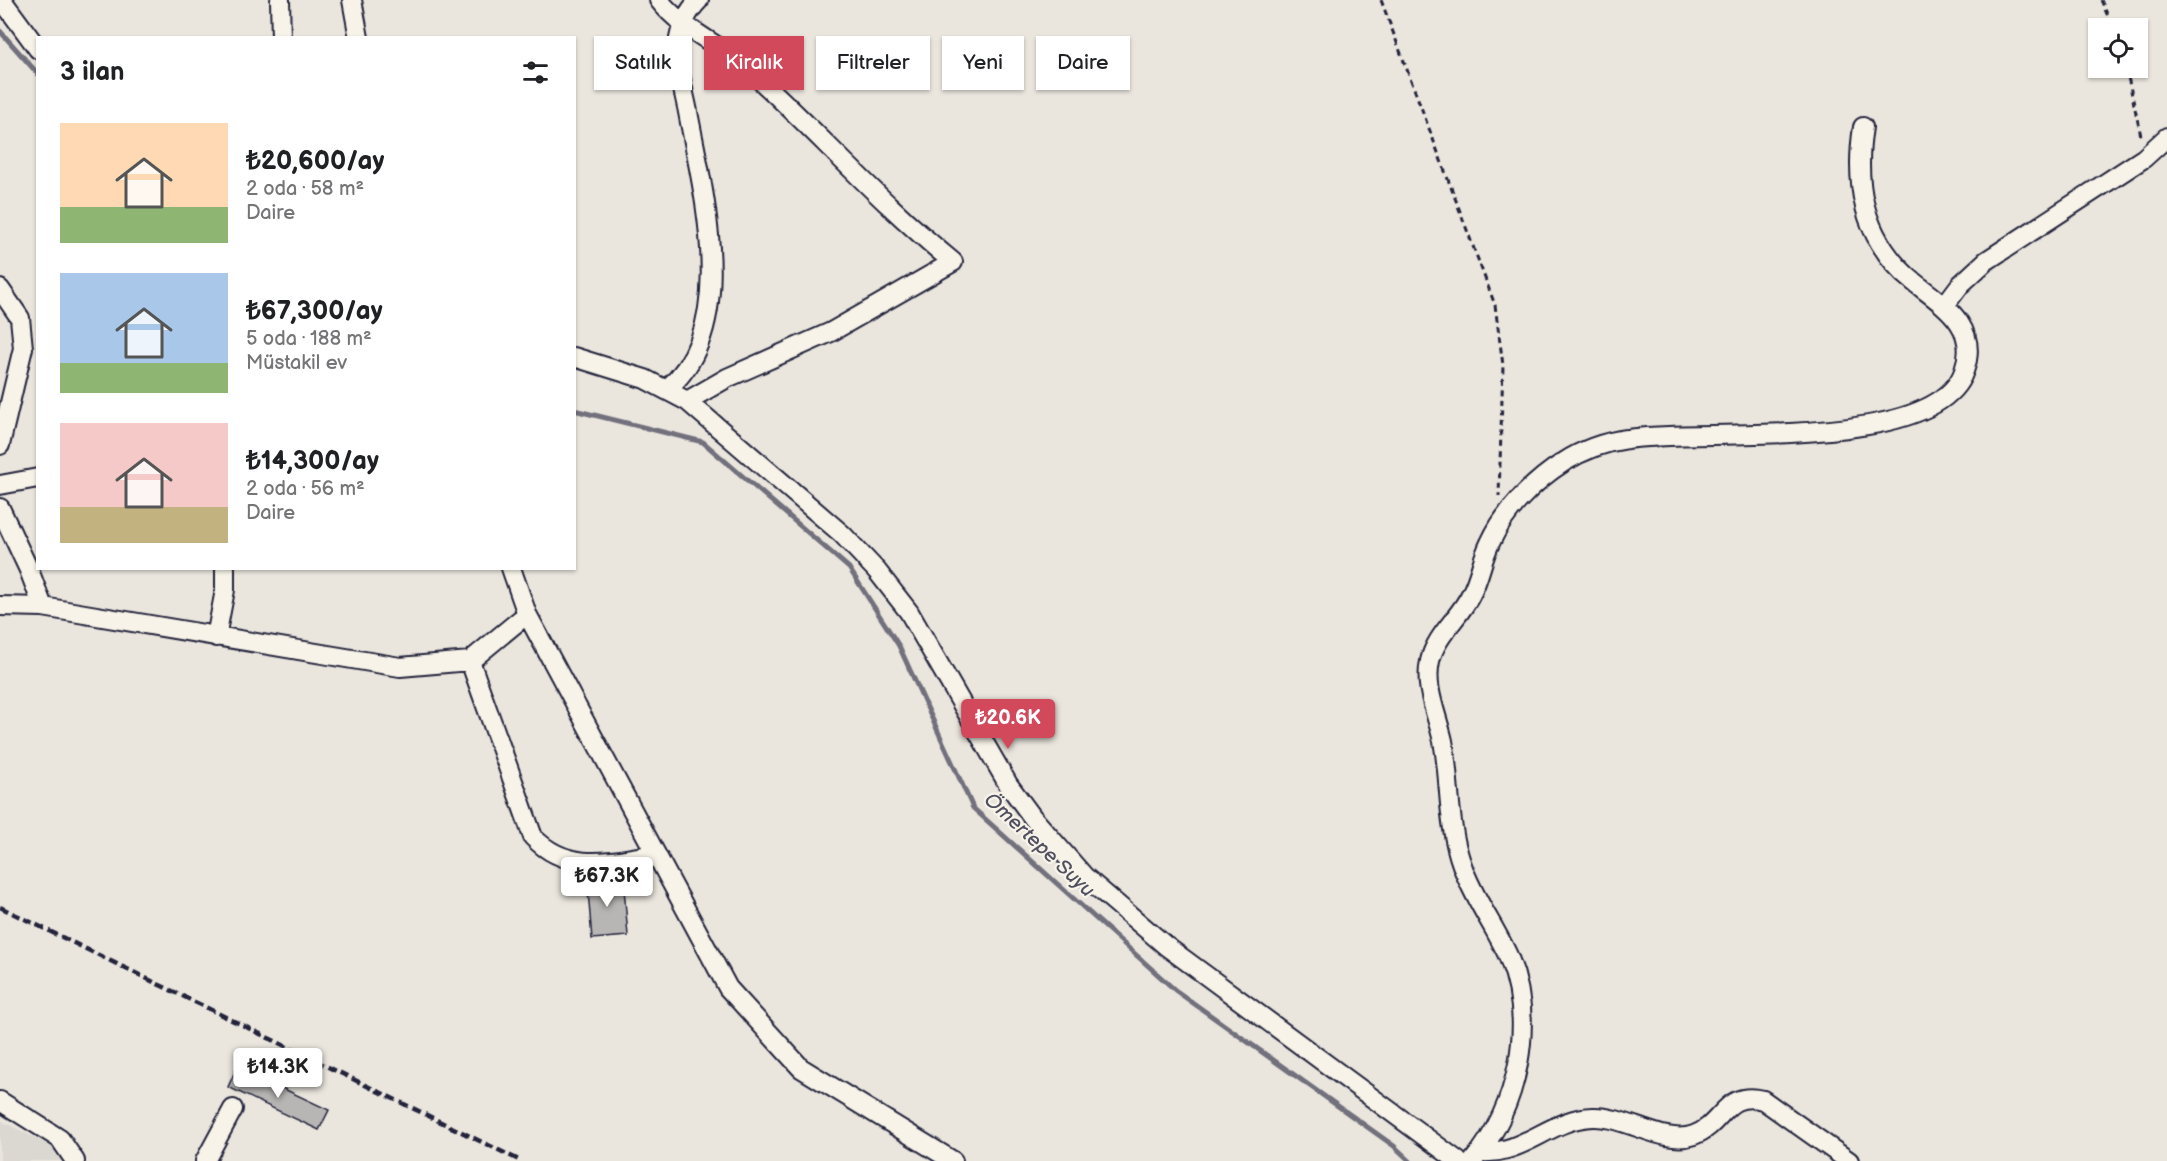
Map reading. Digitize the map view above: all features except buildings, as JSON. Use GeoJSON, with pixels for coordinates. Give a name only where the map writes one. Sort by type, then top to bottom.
{"type":"FeatureCollection","features":[{"type":"Feature","properties":{"kind":"street"},"geometry":{"type":"LineString","coordinates":[[280,0],[281,36]]}},
{"type":"Feature","properties":{"kind":"street"},"geometry":{"type":"LineString","coordinates":[[352,0],[359,36]]}},
{"type":"Feature","properties":{"kind":"street"},"geometry":{"type":"LineString","coordinates":[[659,0],[683,23],[743,65],[883,202],[953,262],[831,332],[727,378],[687,401]]}},
{"type":"Feature","properties":{"kind":"street"},"geometry":{"type":"LineString","coordinates":[[667,389],[684,373],[697,352],[704,329],[709,285],[710,253],[704,198],[678,58],[683,23],[699,0]]}},
{"type":"Feature","properties":{"kind":"street"},"geometry":{"type":"LineString","coordinates":[[4,1],[36,46]]}},
{"type":"Feature","properties":{"kind":"street"},"geometry":{"type":"LineString","coordinates":[[1477,1156],[1502,1115],[1514,1080],[1520,1045],[1521,1009],[1509,959],[1470,887],[1454,840],[1444,744],[1428,678],[1436,642],[1463,609],[1472,592],[1489,545],[1504,518],[1524,495],[1563,462],[1613,442],[1645,437],[1741,436],[1820,430],[1905,417],[1929,408],[1957,384],[1966,366],[1965,338],[1957,320],[1946,305],[1901,270],[1873,230],[1861,182],[1863,127]]}},
{"type":"Feature","properties":{"kind":"street"},"geometry":{"type":"LineString","coordinates":[[1946,305],[1960,285],[1986,261],[2144,158],[2167,137]]}},
{"type":"Feature","properties":{"kind":"street"},"geometry":{"type":"LineString","coordinates":[[0,289],[20,318],[23,348],[0,445]]}},
{"type":"Feature","properties":{"kind":"street"},"geometry":{"type":"LineString","coordinates":[[576,358],[645,379],[687,401],[842,534],[878,571],[923,634],[1008,784],[1033,818],[1084,876],[1144,929],[1458,1161]]}},
{"type":"Feature","properties":{"kind":"street"},"geometry":{"type":"LineString","coordinates":[[0,485],[36,478]]}},
{"type":"Feature","properties":{"kind":"street"},"geometry":{"type":"LineString","coordinates":[[0,508],[29,570],[43,607]]}},
{"type":"Feature","properties":{"kind":"street"},"geometry":{"type":"LineString","coordinates":[[216,637],[225,590],[225,570]]}},
{"type":"Feature","properties":{"kind":"street"},"geometry":{"type":"LineString","coordinates":[[512,570],[527,614],[728,988],[801,1068],[953,1161]]}},
{"type":"Feature","properties":{"kind":"street"},"geometry":{"type":"LineString","coordinates":[[4,604],[43,607],[400,667],[470,661],[527,614]]}},
{"type":"Feature","properties":{"kind":"street"},"geometry":{"type":"LineString","coordinates":[[470,661],[533,837],[551,853],[574,862],[599,863],[656,854]]}},
{"type":"Feature","properties":{"kind":"street"},"geometry":{"type":"LineString","coordinates":[[1477,1156],[1508,1150],[1563,1123],[1590,1117],[1619,1119],[1671,1137],[1689,1137],[1706,1129],[1733,1102],[1755,1098],[1763,1100],[1849,1161]]}},
{"type":"Feature","properties":{"kind":"street"},"geometry":{"type":"LineString","coordinates":[[0,1101],[60,1138],[75,1161]]}},
{"type":"Feature","properties":{"kind":"street"},"geometry":{"type":"LineString","coordinates":[[205,1161],[233,1109]]}},
{"type":"Feature","properties":{"kind":"path"},"geometry":{"type":"LineString","coordinates":[[1381,0],[1495,305],[1503,365],[1498,487],[1504,518]]}},
{"type":"Feature","properties":{"kind":"path"},"geometry":{"type":"LineString","coordinates":[[2101,0],[2109,18]]}},
{"type":"Feature","properties":{"kind":"path"},"geometry":{"type":"LineString","coordinates":[[2129,78],[2138,111],[2144,158]]}},
{"type":"Feature","properties":{"kind":"shaded area"},"geometry":{"type":"Polygon","coordinates":[[[0,1120],[80,1161],[0,1161],[0,1120]]]}},
{"type":"Feature","properties":{"kind":"waterway","name":"Ömertepe Suyu"},"geometry":{"type":"LineString","coordinates":[[0,31],[36,72]]}},
{"type":"Feature","properties":{"kind":"waterway","name":"Ömertepe Suyu"},"geometry":{"type":"LineString","coordinates":[[576,410],[703,442],[849,568],[899,646],[973,808],[1175,990],[1394,1146],[1410,1161]]}},
{"type":"Feature","properties":{"kind":"railway"},"geometry":{"type":"LineString","coordinates":[[0,907],[521,1161]]}}]}
